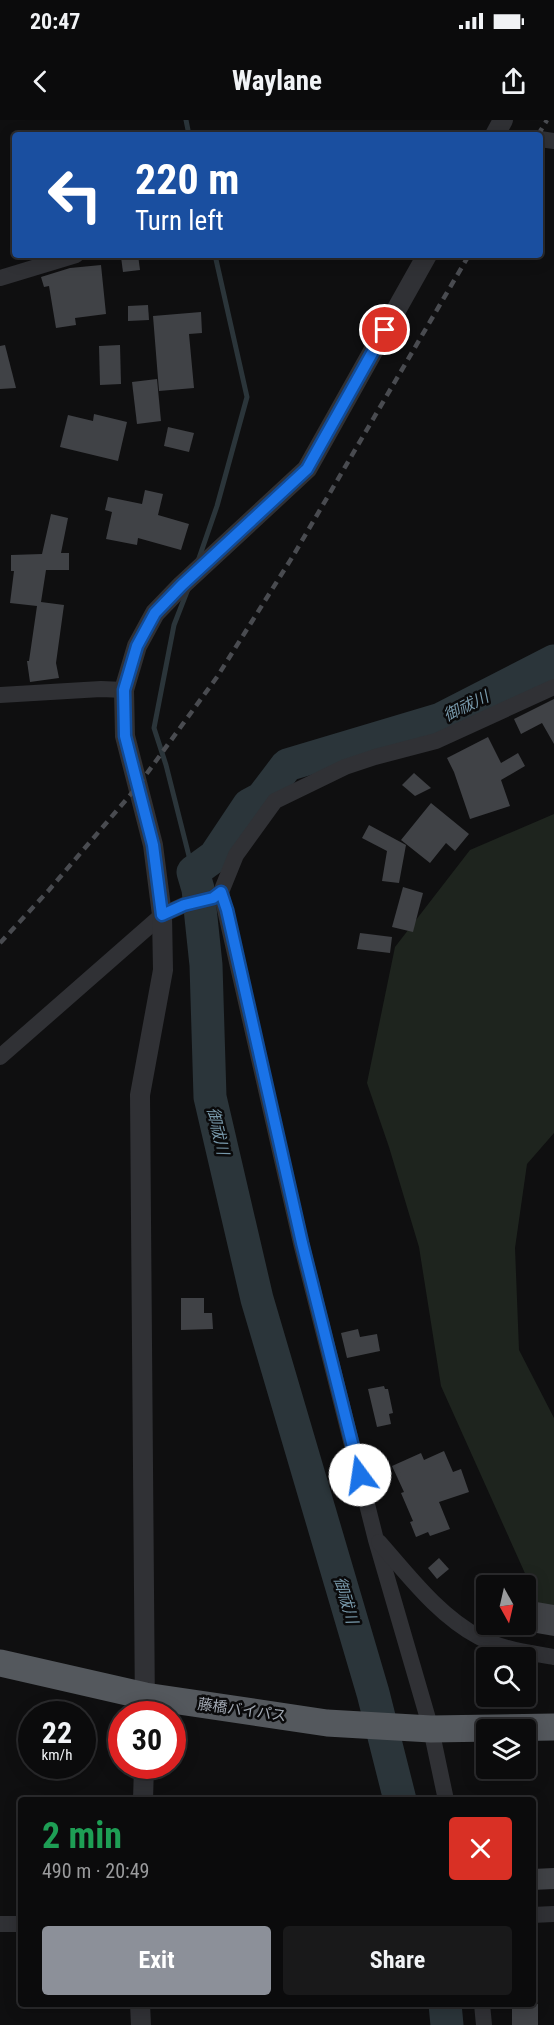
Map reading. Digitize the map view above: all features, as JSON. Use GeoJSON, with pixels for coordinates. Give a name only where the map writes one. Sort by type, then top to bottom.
{"type":"FeatureCollection","features":[{"type":"Feature","properties":{"kind":"highway","name":"藤橋バイパス"},"geometry":{"type":"LineString","coordinates":[[0,1663],[131,1701]]}},
{"type":"Feature","properties":{"kind":"highway","name":"藤橋バイパス"},"geometry":{"type":"LineString","coordinates":[[186,1709],[327,1723],[423,1728],[554,1727]]}},
{"type":"Feature","properties":{"kind":"street"},"geometry":{"type":"LineString","coordinates":[[0,278],[66,258]]}},
{"type":"Feature","properties":{"kind":"street"},"geometry":{"type":"LineString","coordinates":[[145,1701],[140,1095],[163,970],[162,915],[153,845],[125,736],[124,690],[137,646],[155,613],[307,469],[425,258]]}},
{"type":"Feature","properties":{"kind":"street"},"geometry":{"type":"LineString","coordinates":[[0,1056],[162,915],[217,894],[236,855],[275,801],[345,767],[436,741],[554,687]]}},
{"type":"Feature","properties":{"kind":"street"},"geometry":{"type":"LineString","coordinates":[[0,695],[101,689],[124,690]]}},
{"type":"Feature","properties":{"kind":"street"},"geometry":{"type":"LineString","coordinates":[[217,894],[227,910],[302,1243],[423,1728],[446,1797]]}},
{"type":"Feature","properties":{"kind":"street"},"geometry":{"type":"LineString","coordinates":[[376,1539],[442,1612],[479,1638],[517,1650],[554,1658]]}},
{"type":"Feature","properties":{"kind":"street"},"geometry":{"type":"LineString","coordinates":[[143,1797],[144,1779]]}},
{"type":"Feature","properties":{"kind":"street"},"geometry":{"type":"LineString","coordinates":[[536,1915],[554,1914]]}},
{"type":"Feature","properties":{"kind":"street"},"geometry":{"type":"LineString","coordinates":[[0,1924],[18,1924]]}},
{"type":"Feature","properties":{"kind":"street"},"geometry":{"type":"LineString","coordinates":[[140,2007],[141,2025]]}},
{"type":"Feature","properties":{"kind":"street"},"geometry":{"type":"LineString","coordinates":[[482,2007],[484,2025]]}},
{"type":"Feature","properties":{"kind":"shaded area"},"geometry":{"type":"Polygon","coordinates":[[[554,814],[554,1133],[527,1164],[515,1248],[519,1350],[554,1418],[554,1634],[546,1626],[536,1600],[536,1575],[526,1575],[441,1386],[419,1247],[367,1083],[395,947],[470,850],[554,814]]]}},
{"type":"Feature","properties":{"kind":"building"},"geometry":{"type":"Polygon","coordinates":[[[121,258],[138,258],[140,270],[123,272],[121,258]]]}},
{"type":"Feature","properties":{"kind":"building"},"geometry":{"type":"Polygon","coordinates":[[[101,265],[106,314],[75,318],[76,325],[56,328],[49,286],[44,287],[41,277],[70,268],[101,265]]]}},
{"type":"Feature","properties":{"kind":"building"},"geometry":{"type":"Polygon","coordinates":[[[148,305],[149,320],[128,321],[128,306],[148,305]]]}},
{"type":"Feature","properties":{"kind":"building"},"geometry":{"type":"Polygon","coordinates":[[[201,312],[202,333],[189,334],[194,388],[159,391],[153,316],[201,312]]]}},
{"type":"Feature","properties":{"kind":"building"},"geometry":{"type":"Polygon","coordinates":[[[5,345],[16,388],[0,389],[0,346],[5,345]]]}},
{"type":"Feature","properties":{"kind":"building"},"geometry":{"type":"Polygon","coordinates":[[[120,345],[121,384],[100,385],[99,346],[120,345]]]}},
{"type":"Feature","properties":{"kind":"building"},"geometry":{"type":"Polygon","coordinates":[[[157,379],[161,421],[137,424],[132,382],[157,379]]]}},
{"type":"Feature","properties":{"kind":"building"},"geometry":{"type":"Polygon","coordinates":[[[94,414],[127,422],[118,461],[60,447],[68,415],[93,421],[94,414]]]}},
{"type":"Feature","properties":{"kind":"building"},"geometry":{"type":"Polygon","coordinates":[[[168,427],[194,433],[189,452],[164,446],[168,427]]]}},
{"type":"Feature","properties":{"kind":"building"},"geometry":{"type":"Polygon","coordinates":[[[145,490],[163,494],[158,515],[189,524],[181,550],[138,538],[137,545],[106,539],[112,512],[105,510],[108,497],[142,504],[145,490]]]}},
{"type":"Feature","properties":{"kind":"building"},"geometry":{"type":"Polygon","coordinates":[[[51,514],[68,518],[61,553],[69,553],[69,570],[46,570],[41,602],[64,605],[56,663],[59,678],[30,682],[27,661],[29,661],[37,606],[10,603],[14,571],[11,571],[11,555],[42,554],[51,514]]]}},
{"type":"Feature","properties":{"kind":"building"},"geometry":{"type":"Polygon","coordinates":[[[554,699],[554,744],[542,723],[521,734],[514,719],[554,699]]]}},
{"type":"Feature","properties":{"kind":"building"},"geometry":{"type":"Polygon","coordinates":[[[488,737],[501,763],[518,753],[525,766],[501,780],[510,806],[470,819],[447,758],[488,737]]]}},
{"type":"Feature","properties":{"kind":"building"},"geometry":{"type":"Polygon","coordinates":[[[414,773],[431,788],[415,796],[402,785],[414,773]]]}},
{"type":"Feature","properties":{"kind":"building"},"geometry":{"type":"Polygon","coordinates":[[[431,803],[469,834],[455,851],[446,843],[430,863],[401,840],[431,803]]]}},
{"type":"Feature","properties":{"kind":"building"},"geometry":{"type":"Polygon","coordinates":[[[369,825],[406,845],[399,883],[382,881],[387,851],[362,838],[369,825]]]}},
{"type":"Feature","properties":{"kind":"building"},"geometry":{"type":"Polygon","coordinates":[[[403,887],[423,893],[413,932],[392,927],[403,887]]]}},
{"type":"Feature","properties":{"kind":"building"},"geometry":{"type":"Polygon","coordinates":[[[360,933],[392,937],[390,953],[357,949],[360,933]]]}},
{"type":"Feature","properties":{"kind":"building"},"geometry":{"type":"Polygon","coordinates":[[[181,1298],[204,1298],[204,1313],[212,1313],[213,1329],[181,1330],[181,1298]]]}},
{"type":"Feature","properties":{"kind":"building"},"geometry":{"type":"Polygon","coordinates":[[[358,1329],[360,1337],[377,1334],[380,1351],[347,1358],[341,1333],[358,1329]]]}},
{"type":"Feature","properties":{"kind":"building"},"geometry":{"type":"Polygon","coordinates":[[[384,1386],[388,1389],[393,1413],[389,1414],[391,1424],[377,1427],[368,1389],[384,1386]]]}},
{"type":"Feature","properties":{"kind":"building"},"geometry":{"type":"Polygon","coordinates":[[[444,1451],[453,1472],[461,1469],[469,1492],[439,1502],[450,1529],[430,1536],[428,1532],[416,1537],[410,1522],[413,1521],[401,1493],[404,1492],[392,1466],[421,1453],[424,1460],[444,1451]]]}},
{"type":"Feature","properties":{"kind":"building"},"geometry":{"type":"Polygon","coordinates":[[[439,1558],[449,1569],[437,1579],[428,1568],[439,1558]]]}},
{"type":"Feature","properties":{"kind":"building"},"geometry":{"type":"Polygon","coordinates":[[[536,1602],[554,1605],[554,1636],[536,1633],[536,1602]]]}},
{"type":"Feature","properties":{"kind":"building"},"geometry":{"type":"Polygon","coordinates":[[[554,1868],[554,1889],[536,1890],[536,1869],[554,1868]]]}},
{"type":"Feature","properties":{"kind":"building"},"geometry":{"type":"Polygon","coordinates":[[[538,2004],[538,2025],[512,2025],[512,2007],[536,2007],[538,2004]]]}},
{"type":"Feature","properties":{"kind":"waterway"},"geometry":{"type":"LineString","coordinates":[[186,120],[188,132]]}},
{"type":"Feature","properties":{"kind":"waterway"},"geometry":{"type":"LineString","coordinates":[[198,561],[217,506],[247,397],[216,258]]}},
{"type":"Feature","properties":{"kind":"waterway"},"geometry":{"type":"LineString","coordinates":[[188,589],[174,625],[154,728],[166,765],[193,872]]}},
{"type":"Feature","properties":{"kind":"waterway","name":"御祓川"},"geometry":{"type":"LineString","coordinates":[[399,1797],[373,1693],[257,1299],[210,1097],[206,965],[198,889],[193,872],[215,856],[249,805],[262,798],[287,765],[441,719],[554,661]]}},
{"type":"Feature","properties":{"kind":"waterway","name":"御祓川"},"geometry":{"type":"LineString","coordinates":[[445,2007],[447,2025]]}},
{"type":"Feature","properties":{"kind":"railway"},"geometry":{"type":"LineString","coordinates":[[540,132],[547,120]]}},
{"type":"Feature","properties":{"kind":"railway"},"geometry":{"type":"LineString","coordinates":[[0,943],[49,890],[137,787],[217,677],[293,556],[467,258]]}},
{"type":"Feature","properties":{"kind":"route"},"geometry":{"type":"LineString","coordinates":[[360,1475],[302,1243],[227,910],[221,892],[213,898],[184,905],[162,915],[153,845],[125,736],[124,690],[137,646],[155,613],[307,469],[385,330]]}}]}
